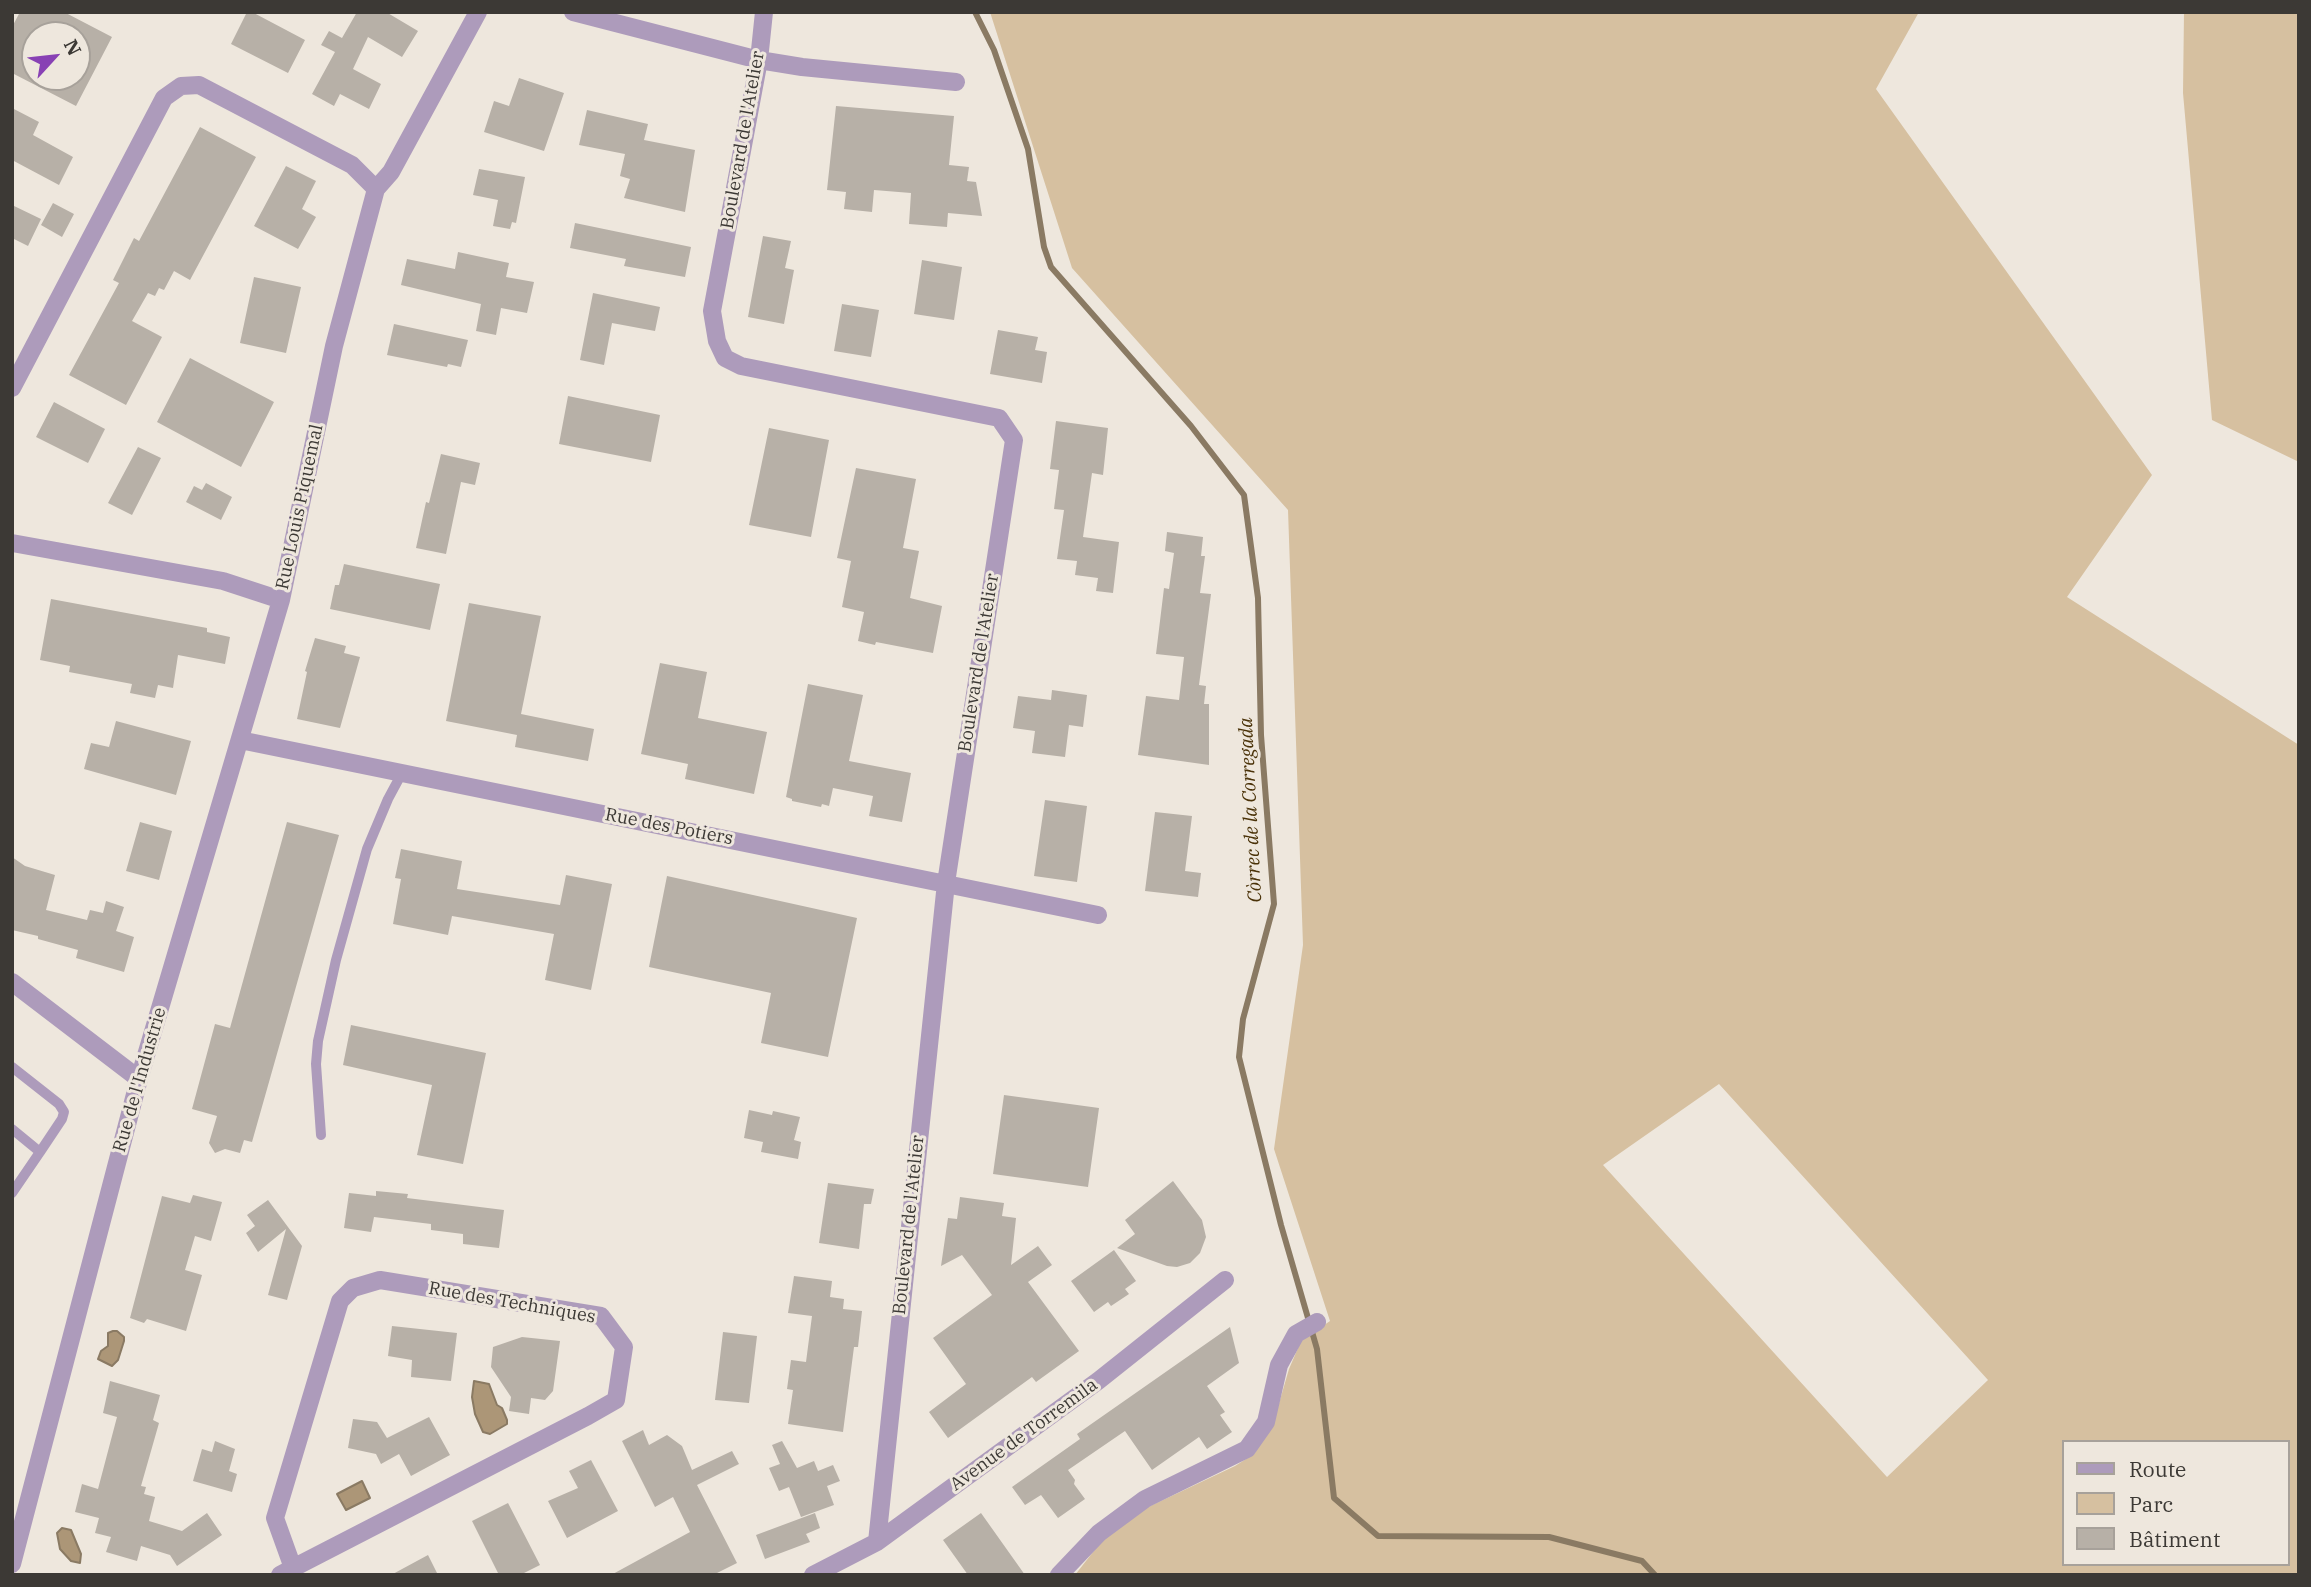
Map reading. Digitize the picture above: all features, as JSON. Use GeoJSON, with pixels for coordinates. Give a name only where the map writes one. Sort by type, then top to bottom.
{"type":"FeatureCollection","features":[{"type":"Feature","properties":{"kind":"street","name":"Rue Louis Piquemal"},"geometry":{"type":"LineString","coordinates":[[12,543],[223,581],[281,600],[334,346],[376,189],[391,173],[478,12]]}},
{"type":"Feature","properties":{"kind":"street"},"geometry":{"type":"LineString","coordinates":[[573,12],[759,60],[802,67],[956,82]]}},
{"type":"Feature","properties":{"kind":"street","name":"Boulevard de l'Atelier"},"geometry":{"type":"LineString","coordinates":[[764,12],[759,60],[712,311],[717,341],[725,358],[741,366],[999,418],[1014,440],[946,883],[877,1542]]}},
{"type":"Feature","properties":{"kind":"street"},"geometry":{"type":"LineString","coordinates":[[12,388],[164,98],[181,86],[199,85],[352,165],[376,189]]}},
{"type":"Feature","properties":{"kind":"street","name":"Rue de l'Industrie"},"geometry":{"type":"LineString","coordinates":[[12,1564],[139,1079],[281,600]]}},
{"type":"Feature","properties":{"kind":"street","name":"Rue des Potiers"},"geometry":{"type":"LineString","coordinates":[[240,740],[1098,915]]}},
{"type":"Feature","properties":{"kind":"street"},"geometry":{"type":"LineString","coordinates":[[12,982],[139,1079]]}},
{"type":"Feature","properties":{"kind":"street","name":"Rue des Techniques"},"geometry":{"type":"LineString","coordinates":[[380,1280],[601,1316],[624,1346],[616,1401],[286,1571],[275,1518],[340,1301],[353,1288],[380,1280]]}},
{"type":"Feature","properties":{"kind":"street","name":"Avenue de Torremila"},"geometry":{"type":"LineString","coordinates":[[813,1575],[877,1542],[1098,1381],[1226,1280]]}},
{"type":"Feature","properties":{"kind":"street"},"geometry":{"type":"LineString","coordinates":[[1059,1575],[1099,1533],[1145,1499],[1247,1449],[1266,1422],[1279,1365],[1296,1334],[1309,1325]]}},
{"type":"Feature","properties":{"kind":"lane"},"geometry":{"type":"LineString","coordinates":[[321,1135],[316,1064],[318,1041],[336,960],[368,849],[387,799],[402,773]]}},
{"type":"Feature","properties":{"kind":"lane"},"geometry":{"type":"LineString","coordinates":[[12,1067],[59,1104],[64,1112],[12,1193]]}},
{"type":"Feature","properties":{"kind":"lane"},"geometry":{"type":"LineString","coordinates":[[12,1129],[40,1152]]}},
{"type":"Feature","properties":{"kind":"green space"},"geometry":{"type":"Polygon","coordinates":[[[990,12],[1919,12],[1876,89],[2152,475],[2067,597],[2299,745],[2299,1575],[1075,1575],[1108,1533],[1144,1509],[1235,1466],[1254,1454],[1273,1424],[1289,1369],[1301,1341],[1330,1321],[1274,1149],[1303,945],[1288,510],[1072,268],[990,12]],[[1719,1084],[1603,1165],[1887,1477],[1988,1380],[1719,1084]]]}},
{"type":"Feature","properties":{"kind":"green space"},"geometry":{"type":"Polygon","coordinates":[[[2184,12],[2299,12],[2299,462],[2212,420],[2183,93],[2184,12]]]}},
{"type":"Feature","properties":{"kind":"shaded area"},"geometry":{"type":"Polygon","coordinates":[[[113,1331],[124,1337],[124,1341],[118,1360],[112,1366],[98,1359],[101,1351],[108,1346],[108,1333],[113,1331]]]}},
{"type":"Feature","properties":{"kind":"shaded area"},"geometry":{"type":"Polygon","coordinates":[[[474,1381],[489,1384],[497,1405],[502,1408],[507,1420],[507,1424],[490,1434],[483,1432],[475,1414],[472,1397],[474,1381]]]}},
{"type":"Feature","properties":{"kind":"shaded area"},"geometry":{"type":"Polygon","coordinates":[[[362,1481],[370,1498],[346,1510],[337,1494],[362,1481]]]}},
{"type":"Feature","properties":{"kind":"shaded area"},"geometry":{"type":"Polygon","coordinates":[[[62,1528],[71,1530],[81,1554],[80,1563],[71,1561],[60,1549],[57,1533],[62,1528]]]}},
{"type":"Feature","properties":{"kind":"building"},"geometry":{"type":"Polygon","coordinates":[[[20,12],[64,12],[81,21],[21,21],[21,78],[12,73],[12,27],[20,12]]]}},
{"type":"Feature","properties":{"kind":"building"},"geometry":{"type":"Polygon","coordinates":[[[247,12],[252,12],[305,40],[288,73],[231,44],[247,12]]]}},
{"type":"Feature","properties":{"kind":"building"},"geometry":{"type":"Polygon","coordinates":[[[357,12],[386,12],[418,31],[402,57],[368,37],[353,69],[381,84],[369,109],[340,94],[334,106],[312,94],[335,52],[321,45],[329,31],[342,38],[357,12]]]}},
{"type":"Feature","properties":{"kind":"building"},"geometry":{"type":"Polygon","coordinates":[[[91,26],[112,37],[91,77],[91,26]]]}},
{"type":"Feature","properties":{"kind":"building"},"geometry":{"type":"Polygon","coordinates":[[[519,78],[564,93],[544,151],[484,132],[494,101],[509,106],[519,78]]]}},
{"type":"Feature","properties":{"kind":"building"},"geometry":{"type":"Polygon","coordinates":[[[47,91],[84,91],[76,106],[47,91]]]}},
{"type":"Feature","properties":{"kind":"building"},"geometry":{"type":"Polygon","coordinates":[[[836,106],[954,116],[949,165],[969,167],[967,181],[976,182],[982,216],[948,213],[947,227],[909,224],[911,193],[874,190],[872,212],[844,209],[846,192],[827,190],[836,106]]]}},
{"type":"Feature","properties":{"kind":"building"},"geometry":{"type":"Polygon","coordinates":[[[12,108],[39,122],[33,135],[73,157],[59,185],[12,160],[12,108]]]}},
{"type":"Feature","properties":{"kind":"building"},"geometry":{"type":"Polygon","coordinates":[[[587,110],[648,124],[644,140],[695,150],[685,212],[624,198],[630,179],[620,176],[625,154],[579,145],[587,110]]]}},
{"type":"Feature","properties":{"kind":"building"},"geometry":{"type":"Polygon","coordinates":[[[200,127],[256,157],[190,280],[174,271],[164,290],[159,288],[155,296],[148,293],[132,321],[162,337],[126,405],[69,375],[119,283],[113,280],[134,238],[139,241],[200,127]]]}},
{"type":"Feature","properties":{"kind":"building"},"geometry":{"type":"Polygon","coordinates":[[[286,166],[316,181],[302,209],[316,217],[298,249],[254,226],[286,166]]]}},
{"type":"Feature","properties":{"kind":"building"},"geometry":{"type":"Polygon","coordinates":[[[479,169],[525,177],[516,223],[512,222],[510,229],[493,226],[498,200],[473,195],[479,169]]]}},
{"type":"Feature","properties":{"kind":"building"},"geometry":{"type":"Polygon","coordinates":[[[53,203],[74,214],[62,237],[41,225],[53,203]]]}},
{"type":"Feature","properties":{"kind":"building"},"geometry":{"type":"Polygon","coordinates":[[[12,205],[41,219],[28,246],[12,238],[12,205]]]}},
{"type":"Feature","properties":{"kind":"building"},"geometry":{"type":"Polygon","coordinates":[[[575,223],[691,247],[685,277],[624,266],[626,259],[570,248],[575,223]]]}},
{"type":"Feature","properties":{"kind":"building"},"geometry":{"type":"Polygon","coordinates":[[[763,236],[791,241],[785,268],[794,270],[784,324],[748,317],[763,236]]]}},
{"type":"Feature","properties":{"kind":"building"},"geometry":{"type":"Polygon","coordinates":[[[458,252],[509,263],[506,277],[534,282],[527,313],[501,308],[496,335],[476,331],[481,304],[401,285],[407,259],[455,269],[458,252]]]}},
{"type":"Feature","properties":{"kind":"building"},"geometry":{"type":"Polygon","coordinates":[[[922,260],[962,267],[954,320],[914,314],[922,260]]]}},
{"type":"Feature","properties":{"kind":"building"},"geometry":{"type":"Polygon","coordinates":[[[254,277],[301,287],[286,353],[240,343],[254,277]]]}},
{"type":"Feature","properties":{"kind":"building"},"geometry":{"type":"Polygon","coordinates":[[[593,293],[660,307],[655,331],[612,323],[604,365],[580,360],[593,293]]]}},
{"type":"Feature","properties":{"kind":"building"},"geometry":{"type":"Polygon","coordinates":[[[842,304],[879,310],[871,357],[834,351],[842,304]]]}},
{"type":"Feature","properties":{"kind":"building"},"geometry":{"type":"Polygon","coordinates":[[[394,324],[468,340],[461,367],[448,364],[447,367],[387,355],[394,324]]]}},
{"type":"Feature","properties":{"kind":"building"},"geometry":{"type":"Polygon","coordinates":[[[998,330],[1038,337],[1035,350],[1047,352],[1042,383],[990,374],[998,330]]]}},
{"type":"Feature","properties":{"kind":"building"},"geometry":{"type":"Polygon","coordinates":[[[190,358],[274,402],[241,467],[157,422],[190,358]]]}},
{"type":"Feature","properties":{"kind":"building"},"geometry":{"type":"Polygon","coordinates":[[[568,396],[660,415],[651,462],[559,444],[568,396]]]}},
{"type":"Feature","properties":{"kind":"building"},"geometry":{"type":"Polygon","coordinates":[[[54,402],[105,429],[88,463],[36,437],[54,402]]]}},
{"type":"Feature","properties":{"kind":"building"},"geometry":{"type":"Polygon","coordinates":[[[1056,421],[1108,428],[1103,475],[1092,473],[1083,537],[1119,542],[1113,593],[1096,591],[1098,578],[1075,575],[1077,561],[1057,559],[1064,510],[1054,509],[1059,470],[1050,469],[1056,421]]]}},
{"type":"Feature","properties":{"kind":"building"},"geometry":{"type":"Polygon","coordinates":[[[769,428],[829,440],[811,537],[749,525],[769,428]]]}},
{"type":"Feature","properties":{"kind":"building"},"geometry":{"type":"Polygon","coordinates":[[[138,447],[161,458],[132,515],[108,503],[138,447]]]}},
{"type":"Feature","properties":{"kind":"building"},"geometry":{"type":"Polygon","coordinates":[[[441,454],[480,463],[475,485],[461,482],[446,554],[416,548],[426,502],[429,503],[441,454]]]}},
{"type":"Feature","properties":{"kind":"building"},"geometry":{"type":"Polygon","coordinates":[[[856,468],[916,479],[903,548],[919,551],[910,598],[942,606],[933,653],[858,641],[864,612],[842,607],[851,561],[837,558],[856,468]]]}},
{"type":"Feature","properties":{"kind":"building"},"geometry":{"type":"Polygon","coordinates":[[[206,483],[232,497],[221,520],[186,502],[194,486],[202,490],[206,483]]]}},
{"type":"Feature","properties":{"kind":"building"},"geometry":{"type":"Polygon","coordinates":[[[1167,532],[1203,537],[1201,556],[1205,556],[1200,593],[1211,594],[1199,685],[1206,686],[1204,704],[1209,704],[1209,765],[1138,755],[1146,696],[1179,700],[1184,657],[1156,654],[1164,588],[1169,589],[1174,553],[1165,551],[1167,532]]]}},
{"type":"Feature","properties":{"kind":"building"},"geometry":{"type":"Polygon","coordinates":[[[344,564],[440,584],[430,630],[330,609],[335,585],[339,585],[344,564]]]}},
{"type":"Feature","properties":{"kind":"building"},"geometry":{"type":"Polygon","coordinates":[[[51,599],[207,628],[207,632],[230,637],[225,664],[178,655],[173,688],[158,685],[155,698],[130,693],[132,684],[69,672],[70,666],[40,660],[51,599]]]}},
{"type":"Feature","properties":{"kind":"building"},"geometry":{"type":"Polygon","coordinates":[[[469,603],[541,616],[521,714],[594,729],[588,761],[515,747],[517,735],[446,721],[469,603]]]}},
{"type":"Feature","properties":{"kind":"building"},"geometry":{"type":"Polygon","coordinates":[[[315,638],[346,646],[344,653],[360,657],[340,728],[297,719],[307,672],[305,671],[315,638]]]}},
{"type":"Feature","properties":{"kind":"building"},"geometry":{"type":"Polygon","coordinates":[[[660,663],[707,672],[698,718],[767,732],[754,794],[685,779],[688,764],[641,754],[660,663]]]}},
{"type":"Feature","properties":{"kind":"building"},"geometry":{"type":"Polygon","coordinates":[[[808,684],[863,695],[849,761],[911,773],[902,822],[869,816],[873,796],[833,788],[829,806],[822,804],[821,807],[792,801],[786,797],[808,684]]]}},
{"type":"Feature","properties":{"kind":"building"},"geometry":{"type":"Polygon","coordinates":[[[1052,690],[1087,695],[1083,727],[1069,725],[1065,757],[1032,753],[1035,731],[1013,728],[1018,696],[1051,700],[1052,690]]]}},
{"type":"Feature","properties":{"kind":"building"},"geometry":{"type":"Polygon","coordinates":[[[116,721],[191,741],[176,795],[84,769],[91,743],[109,747],[116,721]]]}},
{"type":"Feature","properties":{"kind":"building"},"geometry":{"type":"Polygon","coordinates":[[[1045,800],[1087,806],[1077,882],[1034,876],[1045,800]]]}},
{"type":"Feature","properties":{"kind":"building"},"geometry":{"type":"Polygon","coordinates":[[[1155,812],[1192,816],[1185,871],[1201,873],[1198,897],[1145,891],[1155,812]]]}},
{"type":"Feature","properties":{"kind":"building"},"geometry":{"type":"Polygon","coordinates":[[[140,822],[172,831],[159,880],[126,871],[140,822]]]}},
{"type":"Feature","properties":{"kind":"building"},"geometry":{"type":"Polygon","coordinates":[[[287,822],[339,835],[252,1142],[244,1140],[240,1153],[225,1149],[215,1153],[209,1143],[217,1116],[192,1109],[215,1024],[230,1028],[287,822]]]}},
{"type":"Feature","properties":{"kind":"building"},"geometry":{"type":"Polygon","coordinates":[[[401,849],[462,861],[457,889],[560,905],[566,875],[612,884],[591,990],[545,980],[554,934],[452,916],[448,935],[393,924],[401,879],[395,878],[401,849]]]}},
{"type":"Feature","properties":{"kind":"building"},"geometry":{"type":"Polygon","coordinates":[[[12,857],[25,866],[55,875],[46,910],[87,920],[90,910],[103,913],[106,901],[124,907],[116,931],[134,937],[124,972],[76,958],[78,950],[12,930],[12,857]]]}},
{"type":"Feature","properties":{"kind":"building"},"geometry":{"type":"Polygon","coordinates":[[[667,876],[857,918],[828,1057],[761,1043],[771,993],[649,967],[667,876]]]}},
{"type":"Feature","properties":{"kind":"building"},"geometry":{"type":"Polygon","coordinates":[[[351,1025],[486,1053],[463,1164],[417,1155],[432,1085],[343,1065],[351,1025]]]}},
{"type":"Feature","properties":{"kind":"building"},"geometry":{"type":"Polygon","coordinates":[[[1004,1095],[1099,1108],[1088,1187],[993,1174],[1004,1095]]]}},
{"type":"Feature","properties":{"kind":"building"},"geometry":{"type":"Polygon","coordinates":[[[749,1110],[772,1115],[773,1111],[800,1117],[794,1140],[801,1142],[798,1159],[761,1152],[763,1142],[744,1138],[749,1110]]]}},
{"type":"Feature","properties":{"kind":"building"},"geometry":{"type":"Polygon","coordinates":[[[1173,1181],[1202,1220],[1206,1237],[1200,1253],[1190,1263],[1177,1267],[1117,1248],[1135,1234],[1125,1220],[1173,1181]]]}},
{"type":"Feature","properties":{"kind":"building"},"geometry":{"type":"Polygon","coordinates":[[[828,1183],[874,1189],[871,1204],[864,1204],[859,1249],[819,1243],[828,1183]]]}},
{"type":"Feature","properties":{"kind":"building"},"geometry":{"type":"Polygon","coordinates":[[[376,1191],[408,1194],[407,1198],[504,1210],[499,1248],[463,1244],[463,1234],[431,1230],[431,1224],[374,1217],[371,1232],[344,1228],[349,1193],[376,1196],[376,1191]]]}},
{"type":"Feature","properties":{"kind":"building"},"geometry":{"type":"Polygon","coordinates":[[[193,1195],[222,1202],[211,1241],[195,1236],[185,1270],[202,1275],[186,1331],[147,1319],[144,1323],[130,1318],[162,1196],[190,1203],[193,1195]]]}},
{"type":"Feature","properties":{"kind":"building"},"geometry":{"type":"Polygon","coordinates":[[[960,1197],[1004,1203],[1002,1216],[1016,1218],[1011,1265],[1038,1246],[1052,1265],[1028,1282],[1079,1351],[1036,1382],[1032,1377],[948,1438],[929,1412],[966,1384],[933,1338],[992,1295],[962,1255],[941,1266],[948,1218],[957,1219],[960,1197]]]}},
{"type":"Feature","properties":{"kind":"building"},"geometry":{"type":"Polygon","coordinates":[[[268,1200],[302,1246],[287,1300],[268,1295],[286,1229],[258,1252],[246,1233],[255,1226],[247,1215],[268,1200]]]}},
{"type":"Feature","properties":{"kind":"building"},"geometry":{"type":"Polygon","coordinates":[[[1114,1250],[1136,1281],[1125,1289],[1129,1294],[1111,1306],[1108,1302],[1094,1312],[1071,1281],[1114,1250]]]}},
{"type":"Feature","properties":{"kind":"building"},"geometry":{"type":"Polygon","coordinates":[[[794,1276],[832,1281],[830,1297],[844,1299],[843,1309],[862,1311],[858,1347],[854,1347],[843,1432],[788,1424],[793,1390],[787,1389],[791,1360],[806,1362],[812,1316],[788,1313],[794,1276]]]}},
{"type":"Feature","properties":{"kind":"building"},"geometry":{"type":"Polygon","coordinates":[[[392,1326],[457,1333],[451,1381],[411,1377],[412,1360],[388,1356],[392,1326]]]}},
{"type":"Feature","properties":{"kind":"building"},"geometry":{"type":"Polygon","coordinates":[[[1230,1327],[1239,1363],[1207,1386],[1225,1412],[1220,1415],[1232,1432],[1207,1449],[1199,1437],[1152,1470],[1125,1431],[1068,1470],[1085,1499],[1058,1518],[1041,1495],[1025,1505],[1012,1487],[1080,1439],[1077,1434],[1230,1327]]]}},
{"type":"Feature","properties":{"kind":"building"},"geometry":{"type":"Polygon","coordinates":[[[723,1332],[757,1336],[749,1403],[715,1400],[723,1332]]]}},
{"type":"Feature","properties":{"kind":"building"},"geometry":{"type":"Polygon","coordinates":[[[522,1337],[560,1341],[553,1391],[545,1400],[531,1398],[529,1414],[509,1411],[511,1397],[491,1367],[493,1347],[522,1337]]]}},
{"type":"Feature","properties":{"kind":"building"},"geometry":{"type":"Polygon","coordinates":[[[110,1381],[160,1395],[153,1420],[159,1423],[141,1486],[146,1487],[144,1494],[155,1497],[149,1521],[182,1531],[207,1513],[222,1535],[177,1566],[170,1555],[141,1546],[137,1561],[106,1552],[111,1537],[95,1533],[99,1518],[75,1512],[82,1484],[98,1489],[117,1417],[103,1413],[110,1381]]]}},
{"type":"Feature","properties":{"kind":"building"},"geometry":{"type":"Polygon","coordinates":[[[429,1417],[450,1455],[411,1476],[399,1454],[381,1464],[376,1454],[348,1448],[353,1419],[377,1422],[387,1438],[429,1417]]]}},
{"type":"Feature","properties":{"kind":"building"},"geometry":{"type":"Polygon","coordinates":[[[643,1430],[649,1445],[667,1435],[682,1446],[692,1470],[732,1451],[739,1464],[697,1485],[737,1563],[713,1575],[611,1575],[690,1532],[673,1497],[655,1507],[622,1441],[643,1430]]]}},
{"type":"Feature","properties":{"kind":"building"},"geometry":{"type":"Polygon","coordinates":[[[215,1441],[235,1449],[229,1471],[237,1474],[232,1492],[193,1481],[202,1449],[212,1452],[215,1441]]]}},
{"type":"Feature","properties":{"kind":"building"},"geometry":{"type":"Polygon","coordinates":[[[782,1441],[797,1468],[814,1461],[818,1471],[833,1465],[840,1481],[827,1486],[834,1505],[801,1517],[789,1487],[779,1491],[769,1468],[780,1464],[772,1445],[782,1441]]]}},
{"type":"Feature","properties":{"kind":"building"},"geometry":{"type":"Polygon","coordinates":[[[591,1460],[618,1511],[567,1538],[548,1501],[578,1488],[569,1471],[591,1460]]]}},
{"type":"Feature","properties":{"kind":"building"},"geometry":{"type":"Polygon","coordinates":[[[508,1503],[540,1565],[520,1575],[499,1575],[472,1521],[508,1503]]]}},
{"type":"Feature","properties":{"kind":"building"},"geometry":{"type":"Polygon","coordinates":[[[815,1513],[820,1528],[806,1534],[810,1542],[765,1559],[756,1535],[815,1513]]]}},
{"type":"Feature","properties":{"kind":"building"},"geometry":{"type":"Polygon","coordinates":[[[981,1513],[1025,1575],[968,1575],[943,1540],[981,1513]]]}},
{"type":"Feature","properties":{"kind":"building"},"geometry":{"type":"Polygon","coordinates":[[[428,1555],[438,1575],[391,1575],[428,1555]]]}},
{"type":"Feature","properties":{"kind":"waterway","name":"Còrrec de la Corregada"},"geometry":{"type":"LineString","coordinates":[[975,12],[994,50],[1028,149],[1044,247],[1051,267],[1191,426],[1244,495],[1258,598],[1261,735],[1274,904],[1243,1019],[1239,1057],[1281,1225],[1317,1349],[1334,1498],[1378,1536],[1549,1537],[1642,1561],[1655,1575]]}}]}
